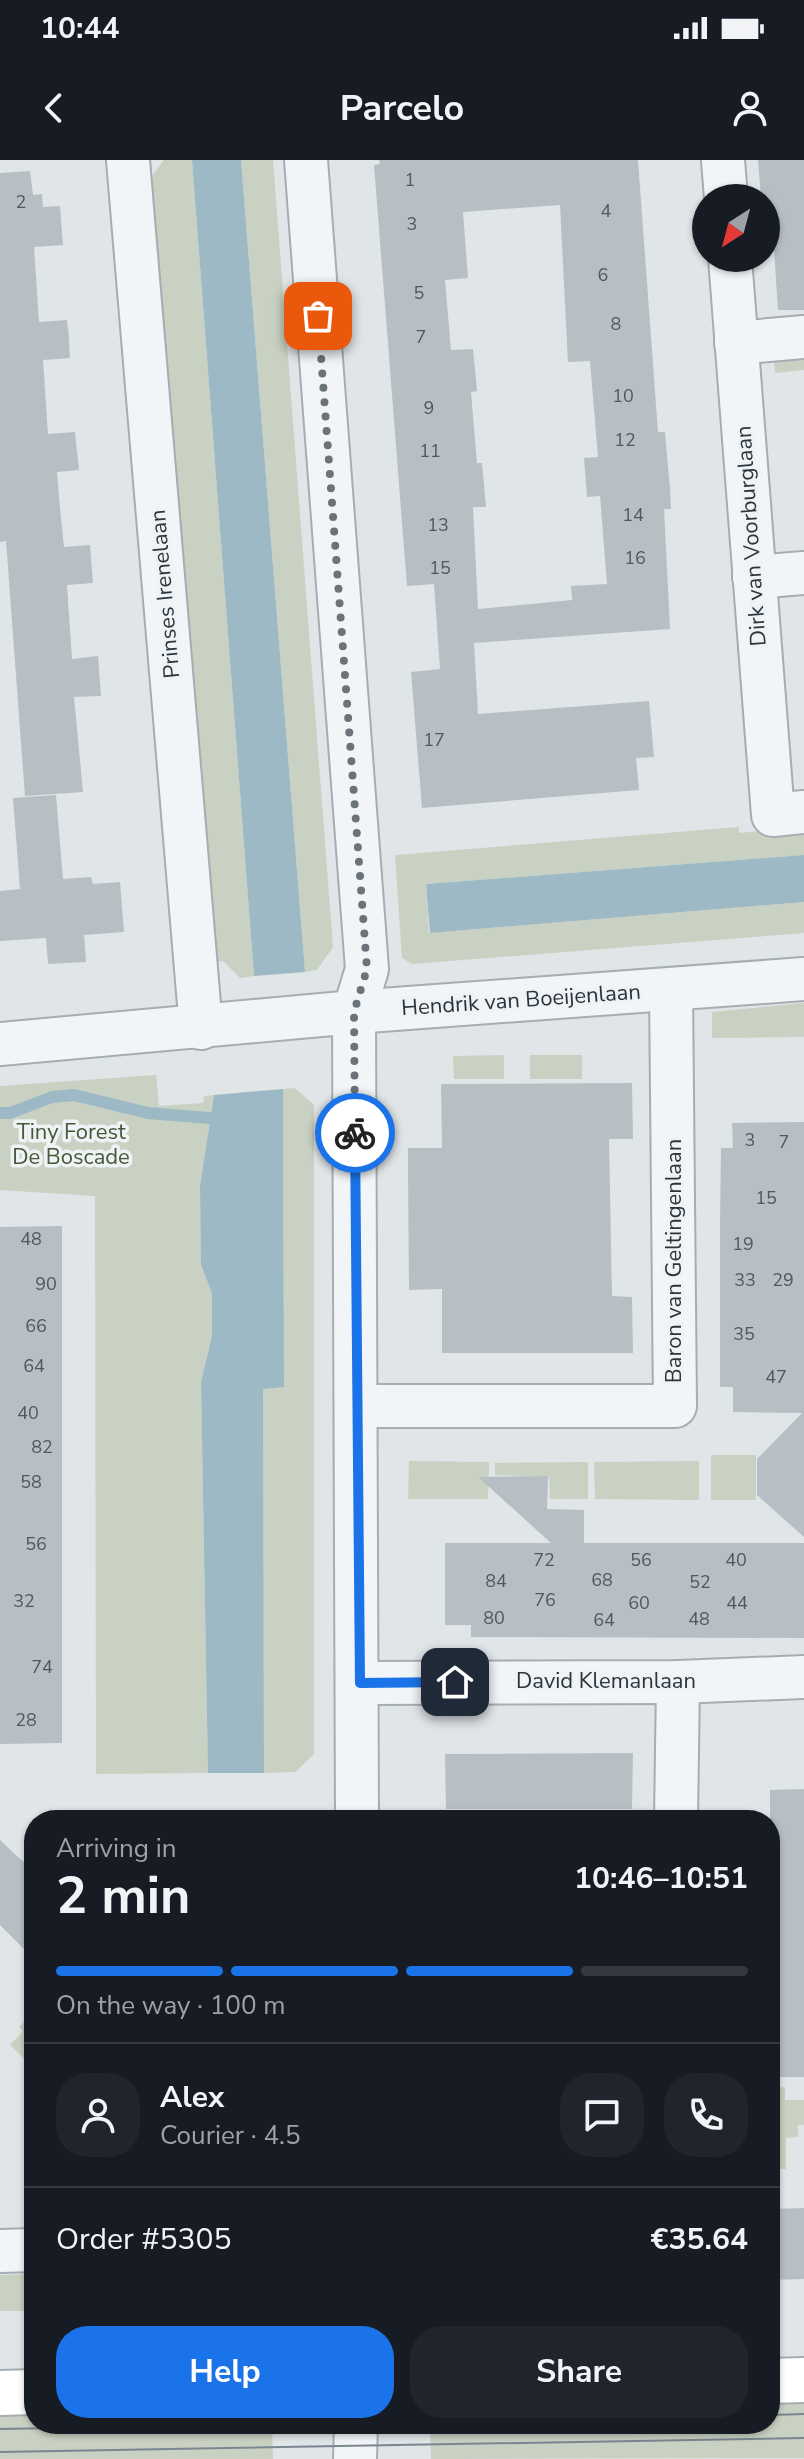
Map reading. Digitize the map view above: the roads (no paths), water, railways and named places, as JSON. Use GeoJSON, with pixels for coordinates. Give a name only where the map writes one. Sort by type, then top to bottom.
{"type":"FeatureCollection","features":[{"type":"Feature","properties":{"kind":"main road"},"geometry":{"type":"LineString","coordinates":[[780,2381],[804,2380]]}},
{"type":"Feature","properties":{"kind":"main road"},"geometry":{"type":"LineString","coordinates":[[0,2393],[24,2392]]}},
{"type":"Feature","properties":{"kind":"street","name":"Prinses Irenelaan"},"geometry":{"type":"LineString","coordinates":[[128,160],[201,1028]]}},
{"type":"Feature","properties":{"kind":"street"},"geometry":{"type":"LineString","coordinates":[[306,160],[367,969],[354,1012],[360,1683],[357,1810]]}},
{"type":"Feature","properties":{"kind":"street"},"geometry":{"type":"LineString","coordinates":[[723,160],[725,184]]}},
{"type":"Feature","properties":{"kind":"street","name":"Dirk van Voorburglaan"},"geometry":{"type":"LineString","coordinates":[[731,272],[754,577],[789,814]]}},
{"type":"Feature","properties":{"kind":"street"},"geometry":{"type":"LineString","coordinates":[[736,343],[804,337]]}},
{"type":"Feature","properties":{"kind":"street"},"geometry":{"type":"LineString","coordinates":[[754,577],[804,573]]}},
{"type":"Feature","properties":{"kind":"street","name":"Hendrik van Boeijenlaan"},"geometry":{"type":"LineString","coordinates":[[0,1044],[354,1012],[804,979]]}},
{"type":"Feature","properties":{"kind":"street","name":"Baron van Geltingenlaan"},"geometry":{"type":"LineString","coordinates":[[356,1406],[675,1406],[671,989]]}},
{"type":"Feature","properties":{"kind":"street","name":"David Klemanlaan"},"geometry":{"type":"LineString","coordinates":[[360,1683],[678,1682],[804,1677]]}},
{"type":"Feature","properties":{"kind":"street"},"geometry":{"type":"LineString","coordinates":[[676,1810],[678,1682]]}},
{"type":"Feature","properties":{"kind":"street"},"geometry":{"type":"LineString","coordinates":[[0,2251],[24,2250]]}},
{"type":"Feature","properties":{"kind":"street"},"geometry":{"type":"LineString","coordinates":[[355,2459],[356,2434]]}},
{"type":"Feature","properties":{"kind":"water"},"geometry":{"type":"Polygon","coordinates":[[[192,160],[241,160],[305,972],[254,976],[192,160]]]}},
{"type":"Feature","properties":{"kind":"water"},"geometry":{"type":"Polygon","coordinates":[[[804,855],[804,902],[430,933],[426,884],[804,855]]]}},
{"type":"Feature","properties":{"kind":"water"},"geometry":{"type":"Polygon","coordinates":[[[283,1089],[284,1387],[263,1389],[264,1773],[208,1773],[201,1382],[212,1336],[212,1293],[201,1265],[200,1186],[214,1095],[283,1089]]]}},
{"type":"Feature","properties":{"kind":"waterway"},"geometry":{"type":"LineString","coordinates":[[0,1113],[10,1113],[52,1097],[74,1095],[148,1113],[209,1118]]}},
{"type":"Feature","properties":{"kind":"tram line"},"geometry":{"type":"LineString","coordinates":[[780,2415],[804,2414]]}},
{"type":"Feature","properties":{"kind":"tram line"},"geometry":{"type":"LineString","coordinates":[[0,2429],[24,2429]]}},
{"type":"Feature","properties":{"kind":"tram line"},"geometry":{"type":"LineString","coordinates":[[0,2452],[804,2438]]}},
{"type":"Feature","properties":{"kind":"park label","name":"Tiny Forest De Boscade"},"geometry":{"type":"Point","coordinates":[71,1144]}}]}
